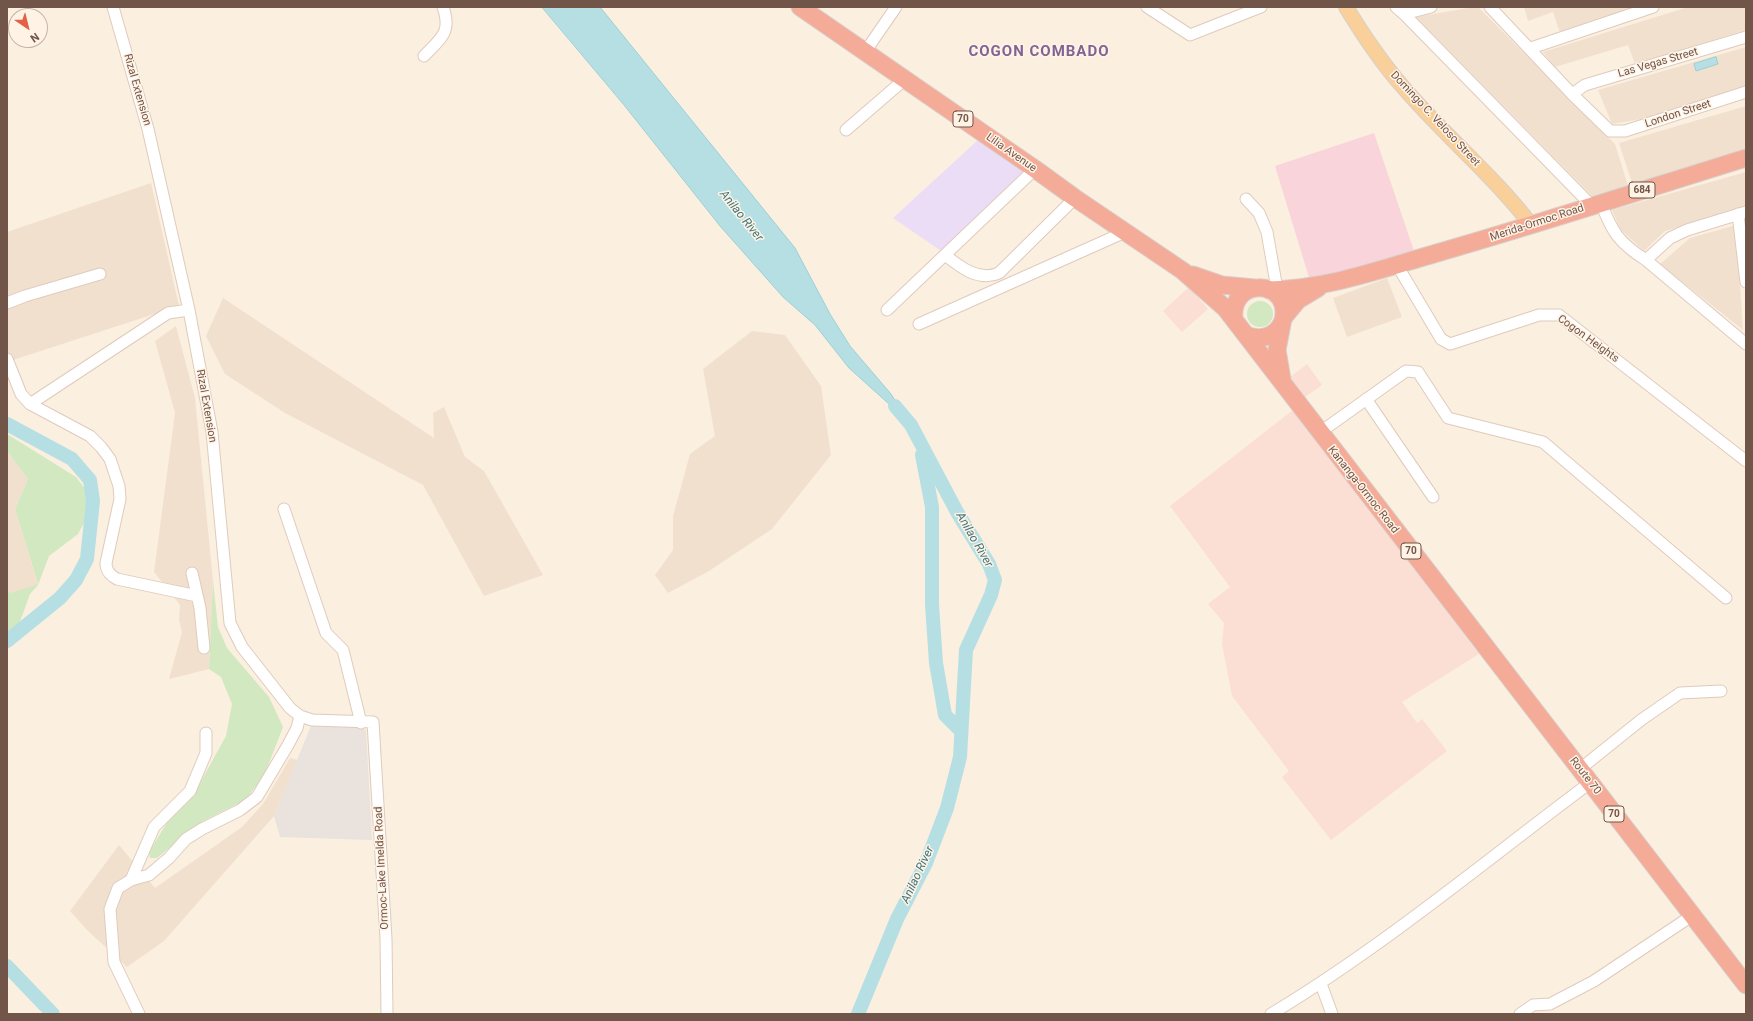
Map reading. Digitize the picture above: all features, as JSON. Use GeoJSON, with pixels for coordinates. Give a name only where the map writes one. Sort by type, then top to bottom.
{"type":"FeatureCollection","features":[{"type":"Feature","properties":{"kind":"highway","name":"Lilia Avenue"},"geometry":{"type":"LineString","coordinates":[[800,7],[1183,271]]}},
{"type":"Feature","properties":{"kind":"highway","name":"Merida-Ormoc Road"},"geometry":{"type":"LineString","coordinates":[[1267,289],[1326,284],[1397,265],[1532,226],[1596,204],[1746,158]]}},
{"type":"Feature","properties":{"kind":"highway","name":"70"},"geometry":{"type":"LineString","coordinates":[[1183,271],[1222,285],[1267,289],[1275,293],[1283,304],[1283,320],[1279,336],[1278,359],[1283,383]]}},
{"type":"Feature","properties":{"kind":"highway","name":"70"},"geometry":{"type":"LineString","coordinates":[[1183,271],[1214,298],[1234,319],[1246,335]]}},
{"type":"Feature","properties":{"kind":"highway","name":"Merida-Ormoc Road"},"geometry":{"type":"LineString","coordinates":[[1283,320],[1303,296],[1326,284]]}},
{"type":"Feature","properties":{"kind":"highway"},"geometry":{"type":"LineString","coordinates":[[1234,319],[1235,305],[1238,299],[1248,290],[1267,289]]}},
{"type":"Feature","properties":{"kind":"highway"},"geometry":{"type":"LineString","coordinates":[[1246,335],[1257,338],[1269,336],[1283,320]]}},
{"type":"Feature","properties":{"kind":"highway","name":"Kananga-Ormoc Road"},"geometry":{"type":"LineString","coordinates":[[1246,335],[1319,433],[1482,643]]}},
{"type":"Feature","properties":{"kind":"highway","name":"Route 70"},"geometry":{"type":"LineString","coordinates":[[1482,643],[1746,985]]}},
{"type":"Feature","properties":{"kind":"main road","name":"Domingo C. Veloso Street"},"geometry":{"type":"LineString","coordinates":[[1346,7],[1371,47],[1402,87],[1514,203],[1532,226]]}},
{"type":"Feature","properties":{"kind":"street","name":"Rizal Extension"},"geometry":{"type":"LineString","coordinates":[[113,7],[148,129],[189,310],[212,432],[230,623],[242,647],[290,708],[300,716]]}},
{"type":"Feature","properties":{"kind":"street"},"geometry":{"type":"LineString","coordinates":[[424,56],[444,34],[447,26],[443,7]]}},
{"type":"Feature","properties":{"kind":"street"},"geometry":{"type":"LineString","coordinates":[[865,52],[896,7]]}},
{"type":"Feature","properties":{"kind":"street"},"geometry":{"type":"LineString","coordinates":[[1147,7],[1190,35],[1261,7]]}},
{"type":"Feature","properties":{"kind":"street"},"geometry":{"type":"LineString","coordinates":[[1400,10],[1431,7]]}},
{"type":"Feature","properties":{"kind":"street"},"geometry":{"type":"LineString","coordinates":[[1490,7],[1531,48],[1572,94]]}},
{"type":"Feature","properties":{"kind":"street"},"geometry":{"type":"LineString","coordinates":[[1531,48],[1653,7]]}},
{"type":"Feature","properties":{"kind":"street"},"geometry":{"type":"LineString","coordinates":[[1400,10],[1596,204],[1610,227],[1628,248],[1646,260],[1745,340]]}},
{"type":"Feature","properties":{"kind":"street","name":"Las Vegas Street"},"geometry":{"type":"LineString","coordinates":[[1572,94],[1585,85],[1746,37]]}},
{"type":"Feature","properties":{"kind":"street"},"geometry":{"type":"LineString","coordinates":[[846,130],[905,79]]}},
{"type":"Feature","properties":{"kind":"street","name":"London Street"},"geometry":{"type":"LineString","coordinates":[[1572,94],[1610,131],[1625,131],[1746,92]]}},
{"type":"Feature","properties":{"kind":"street"},"geometry":{"type":"LineString","coordinates":[[887,310],[1035,169]]}},
{"type":"Feature","properties":{"kind":"street"},"geometry":{"type":"LineString","coordinates":[[945,255],[958,265],[971,272],[984,277],[993,276],[999,273],[1075,198]]}},
{"type":"Feature","properties":{"kind":"street"},"geometry":{"type":"LineString","coordinates":[[1246,199],[1261,216],[1268,232],[1267,289]]}},
{"type":"Feature","properties":{"kind":"street"},"geometry":{"type":"LineString","coordinates":[[1646,260],[1670,238],[1687,230],[1742,213],[1746,282]]}},
{"type":"Feature","properties":{"kind":"street"},"geometry":{"type":"LineString","coordinates":[[919,324],[1125,232]]}},
{"type":"Feature","properties":{"kind":"street","name":"Cogon Heights"},"geometry":{"type":"LineString","coordinates":[[1397,265],[1441,339],[1450,344],[1539,315],[1558,315],[1746,461]]}},
{"type":"Feature","properties":{"kind":"street"},"geometry":{"type":"LineString","coordinates":[[7,303],[25,296],[100,274]]}},
{"type":"Feature","properties":{"kind":"street"},"geometry":{"type":"LineString","coordinates":[[30,404],[168,313],[189,310]]}},
{"type":"Feature","properties":{"kind":"street"},"geometry":{"type":"LineString","coordinates":[[7,359],[21,394],[30,404],[90,436],[102,447],[110,459],[119,486],[120,499],[106,563],[106,569],[111,576],[117,580],[197,596]]}},
{"type":"Feature","properties":{"kind":"street"},"geometry":{"type":"LineString","coordinates":[[1319,433],[1406,371],[1418,372],[1448,418],[1543,442],[1726,598]]}},
{"type":"Feature","properties":{"kind":"street"},"geometry":{"type":"LineString","coordinates":[[1366,399],[1433,497]]}},
{"type":"Feature","properties":{"kind":"street"},"geometry":{"type":"LineString","coordinates":[[138,1014],[114,962],[110,909],[118,888],[131,880],[149,875],[169,858],[186,839],[202,829],[240,810],[257,797],[288,745],[297,728],[300,716],[312,720],[362,723],[342,650],[326,633],[284,509]]}},
{"type":"Feature","properties":{"kind":"street"},"geometry":{"type":"LineString","coordinates":[[192,572],[200,608],[204,648]]}},
{"type":"Feature","properties":{"kind":"street"},"geometry":{"type":"LineString","coordinates":[[1271,1014],[1321,984],[1445,895],[1586,776],[1641,720],[1680,692],[1721,691]]}},
{"type":"Feature","properties":{"kind":"street","name":"Ormoc-Lake Imelda Road"},"geometry":{"type":"LineString","coordinates":[[362,723],[373,722],[386,939],[387,1014]]}},
{"type":"Feature","properties":{"kind":"street"},"geometry":{"type":"LineString","coordinates":[[131,880],[154,827],[190,791],[206,753],[206,733]]}},
{"type":"Feature","properties":{"kind":"street"},"geometry":{"type":"LineString","coordinates":[[1520,1014],[1533,1005],[1550,1004],[1594,981],[1693,915]]}},
{"type":"Feature","properties":{"kind":"street"},"geometry":{"type":"LineString","coordinates":[[1321,984],[1332,1014]]}},
{"type":"Feature","properties":{"kind":"shaded area"},"geometry":{"type":"Polygon","coordinates":[[[1478,7],[1615,144],[1628,186],[1592,196],[1416,17],[1478,7]]]}},
{"type":"Feature","properties":{"kind":"shaded area"},"geometry":{"type":"Polygon","coordinates":[[[1524,7],[1635,7],[1560,33],[1553,12],[1528,21],[1524,7]]]}},
{"type":"Feature","properties":{"kind":"shaded area"},"geometry":{"type":"Polygon","coordinates":[[[1688,7],[1746,7],[1746,30],[1635,64],[1628,45],[1555,67],[1543,52],[1688,7]]]}},
{"type":"Feature","properties":{"kind":"shaded area"},"geometry":{"type":"Polygon","coordinates":[[[1746,47],[1746,86],[1652,117],[1612,124],[1598,90],[1746,47]]]}},
{"type":"Feature","properties":{"kind":"shaded area"},"geometry":{"type":"Polygon","coordinates":[[[1746,106],[1746,151],[1633,186],[1619,143],[1746,106]]]}},
{"type":"Feature","properties":{"kind":"shaded area"},"geometry":{"type":"Polygon","coordinates":[[[1374,133],[1414,251],[1311,284],[1275,166],[1374,133]]]}},
{"type":"Feature","properties":{"kind":"shaded area"},"geometry":{"type":"Polygon","coordinates":[[[979,139],[1028,173],[944,253],[893,218],[979,139]]]}},
{"type":"Feature","properties":{"kind":"shaded area"},"geometry":{"type":"Polygon","coordinates":[[[1746,172],[1746,207],[1665,231],[1644,251],[1620,229],[1612,210],[1746,172]]]}},
{"type":"Feature","properties":{"kind":"shaded area"},"geometry":{"type":"Polygon","coordinates":[[[151,183],[179,306],[7,362],[7,232],[151,183]]]}},
{"type":"Feature","properties":{"kind":"shaded area"},"geometry":{"type":"Polygon","coordinates":[[[1736,225],[1743,330],[1660,264],[1690,238],[1736,225]]]}},
{"type":"Feature","properties":{"kind":"shaded area"},"geometry":{"type":"Polygon","coordinates":[[[1387,278],[1402,317],[1347,337],[1333,298],[1387,278]]]}},
{"type":"Feature","properties":{"kind":"shaded area"},"geometry":{"type":"Polygon","coordinates":[[[1189,287],[1208,309],[1182,332],[1163,311],[1189,287]]]}},
{"type":"Feature","properties":{"kind":"shaded area"},"geometry":{"type":"Polygon","coordinates":[[[223,298],[434,438],[433,413],[444,407],[465,457],[484,471],[543,575],[484,596],[423,485],[285,413],[225,374],[206,336],[223,298]]]}},
{"type":"Feature","properties":{"kind":"shaded area"},"geometry":{"type":"Polygon","coordinates":[[[176,326],[195,398],[213,581],[209,669],[169,679],[182,632],[179,620],[180,605],[154,572],[175,413],[155,341],[176,326]]]}},
{"type":"Feature","properties":{"kind":"shaded area"},"geometry":{"type":"Polygon","coordinates":[[[752,331],[785,335],[821,386],[831,455],[772,529],[709,571],[668,593],[655,575],[673,550],[673,516],[690,454],[715,436],[703,369],[752,331]]]}},
{"type":"Feature","properties":{"kind":"shaded area"},"geometry":{"type":"Polygon","coordinates":[[[1307,364],[1322,385],[1305,397],[1290,377],[1307,364]]]}},
{"type":"Feature","properties":{"kind":"shaded area"},"geometry":{"type":"Polygon","coordinates":[[[1293,410],[1479,654],[1402,702],[1417,723],[1422,719],[1447,751],[1331,840],[1282,777],[1289,771],[1232,696],[1222,644],[1224,623],[1208,604],[1230,587],[1170,506],[1293,410]]]}},
{"type":"Feature","properties":{"kind":"shaded area"},"geometry":{"type":"Polygon","coordinates":[[[7,451],[28,479],[15,509],[38,585],[10,593],[7,587],[7,451]]]}},
{"type":"Feature","properties":{"kind":"shaded area"},"geometry":{"type":"Polygon","coordinates":[[[311,726],[357,727],[366,730],[372,840],[280,837],[274,816],[311,726]]]}},
{"type":"Feature","properties":{"kind":"shaded area"},"geometry":{"type":"Polygon","coordinates":[[[290,758],[298,760],[274,816],[164,941],[127,967],[87,930],[70,911],[119,845],[155,888],[242,827],[263,804],[290,758]]]}},
{"type":"Feature","properties":{"kind":"green space"},"geometry":{"type":"Polygon","coordinates":[[[1260,301],[1270,304],[1273,314],[1270,324],[1260,327],[1250,324],[1247,314],[1250,304],[1260,301]]]}},
{"type":"Feature","properties":{"kind":"green space"},"geometry":{"type":"Polygon","coordinates":[[[7,434],[76,477],[86,490],[88,509],[86,519],[78,534],[49,556],[38,585],[30,594],[18,627],[7,636],[7,587],[10,593],[38,584],[15,509],[28,479],[7,451],[7,434]]]}},
{"type":"Feature","properties":{"kind":"green space"},"geometry":{"type":"Polygon","coordinates":[[[213,581],[218,627],[227,648],[269,697],[283,727],[264,776],[245,800],[203,821],[157,858],[150,858],[149,852],[168,821],[195,792],[226,736],[232,704],[221,677],[209,669],[213,581]]]}},
{"type":"Feature","properties":{"kind":"water"},"geometry":{"type":"Polygon","coordinates":[[[542,7],[600,7],[795,248],[830,314],[850,346],[891,394],[909,422],[849,368],[815,325],[783,297],[720,226],[624,105],[542,7]]]}},
{"type":"Feature","properties":{"kind":"water"},"geometry":{"type":"Polygon","coordinates":[[[1716,57],[1718,64],[1696,71],[1694,64],[1716,57]]]}},
{"type":"Feature","properties":{"kind":"waterway","name":"Anilao River"},"geometry":{"type":"LineString","coordinates":[[858,1014],[897,919],[926,863],[947,808],[960,757],[966,650],[991,595],[995,580],[989,564],[957,512],[911,425],[895,406]]}},
{"type":"Feature","properties":{"kind":"waterway"},"geometry":{"type":"LineString","coordinates":[[7,424],[72,459],[90,480],[93,501],[87,559],[76,580],[60,598],[7,641]]}},
{"type":"Feature","properties":{"kind":"waterway","name":"Anilao River"},"geometry":{"type":"LineString","coordinates":[[922,455],[932,507],[932,604],[936,663],[945,715],[960,730]]}},
{"type":"Feature","properties":{"kind":"waterway"},"geometry":{"type":"LineString","coordinates":[[7,966],[53,1014]]}},
{"type":"Feature","properties":{"kind":"district","name":"COGON COMBADO"},"geometry":{"type":"Point","coordinates":[1039,52]}}]}
